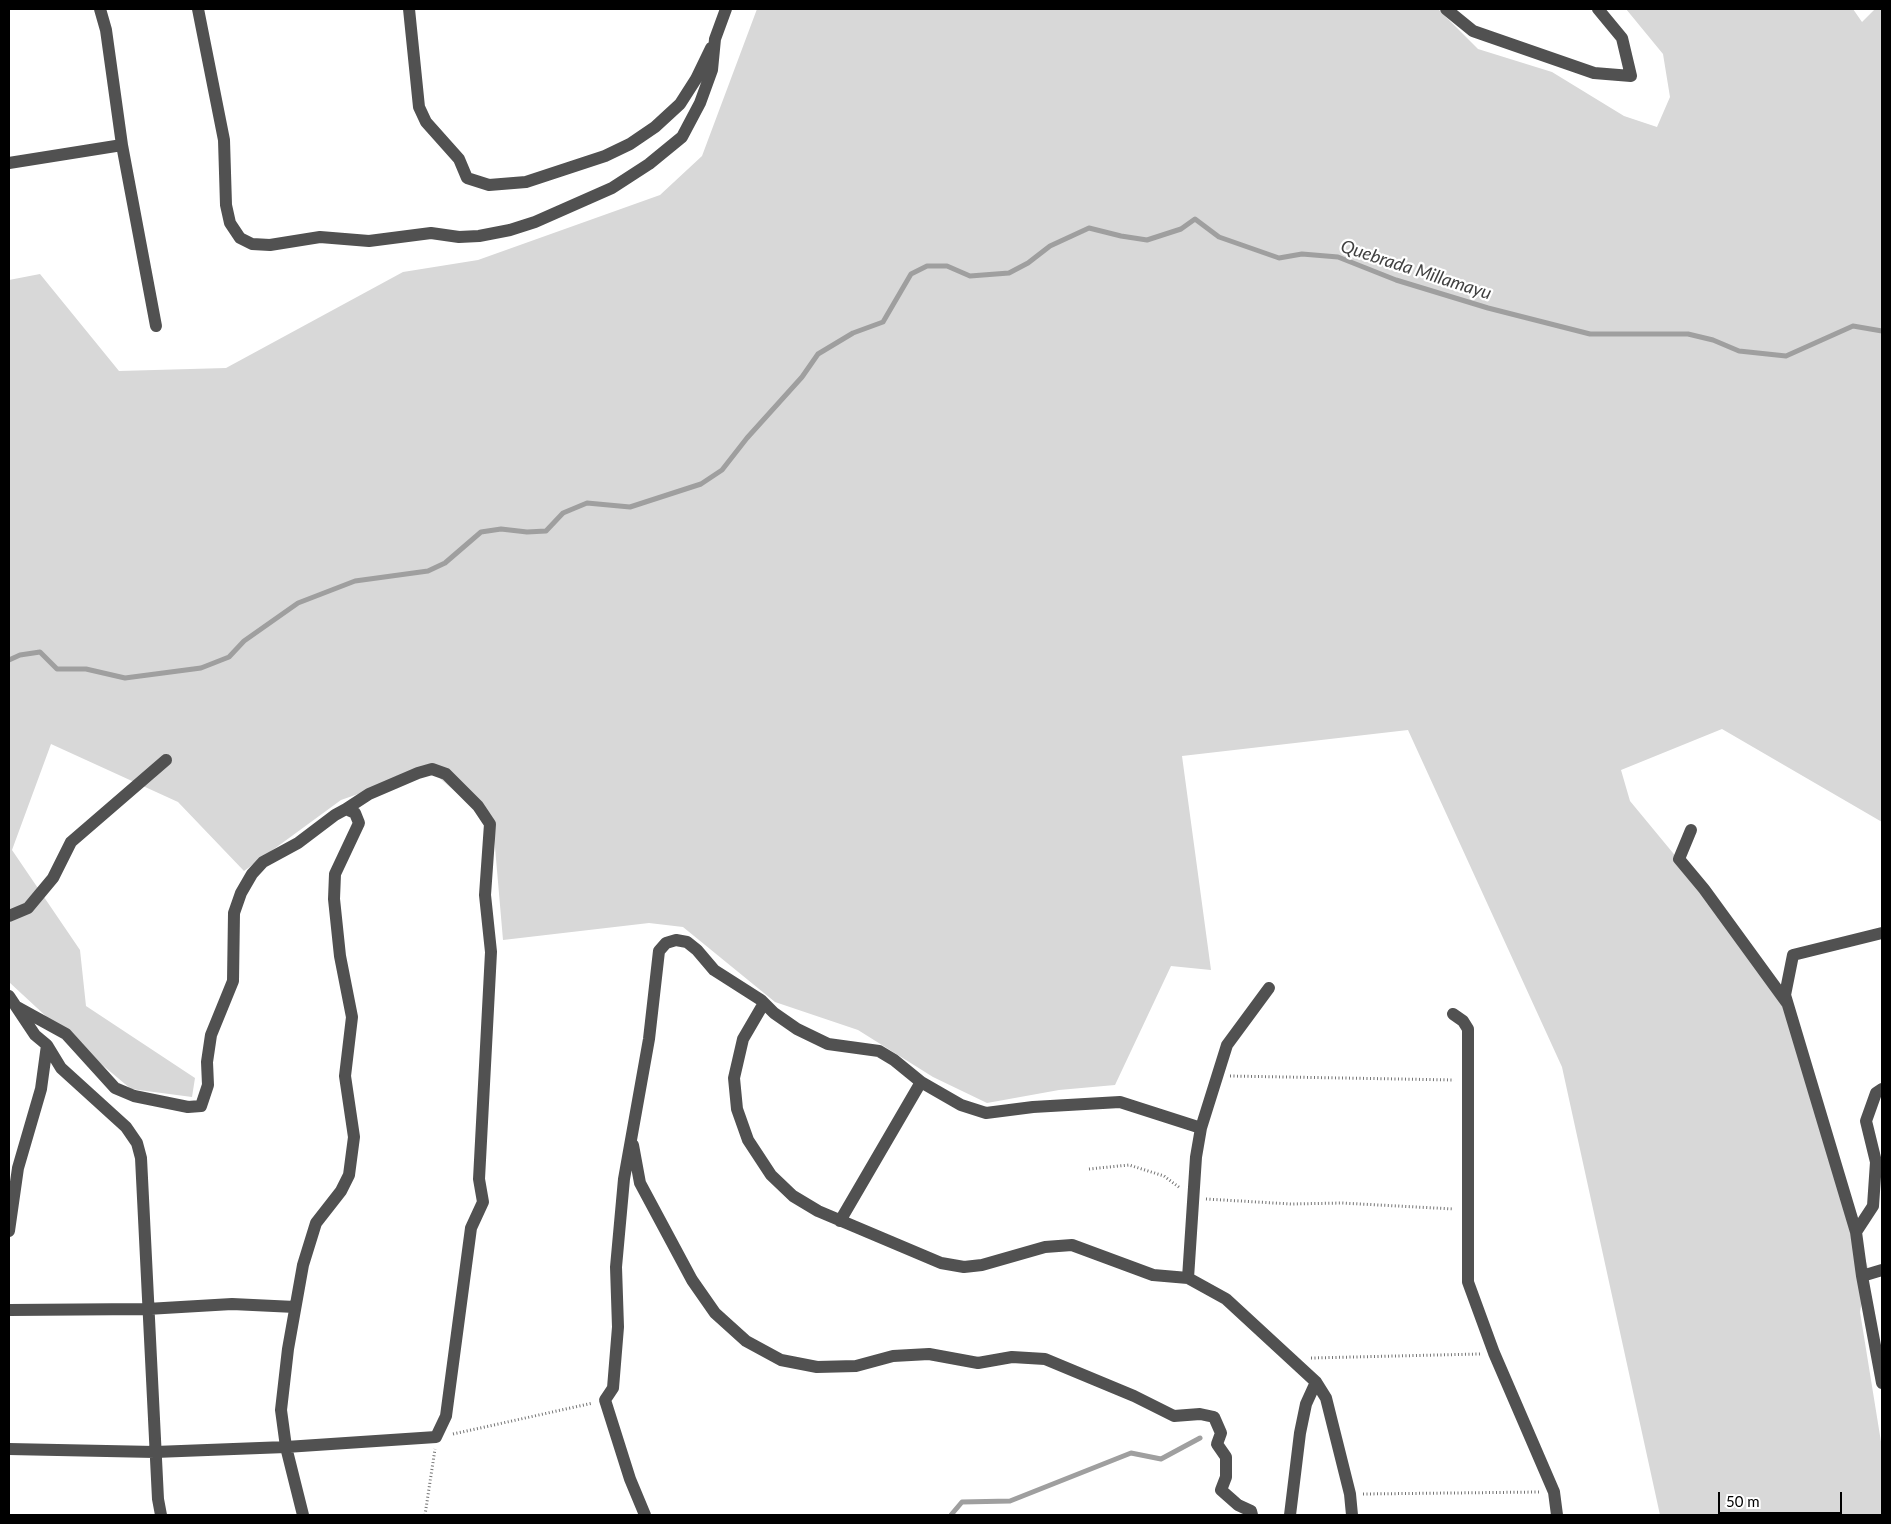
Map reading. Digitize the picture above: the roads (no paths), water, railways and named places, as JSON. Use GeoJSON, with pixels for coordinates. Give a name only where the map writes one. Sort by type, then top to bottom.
{"type":"FeatureCollection","features":[{"type":"Feature","properties":{"kind":"street"},"geometry":{"type":"LineString","coordinates":[[100,9],[106,30],[122,145],[156,326]]}},
{"type":"Feature","properties":{"kind":"street"},"geometry":{"type":"LineString","coordinates":[[198,9],[224,140],[226,205],[230,223],[240,238],[252,244],[270,245],[320,236],[369,241],[431,232],[458,236],[479,236],[510,230],[535,222],[612,188],[649,164],[682,137],[700,103],[712,70],[715,39]]}},
{"type":"Feature","properties":{"kind":"street"},"geometry":{"type":"LineString","coordinates":[[409,9],[415,52],[415,82],[419,107],[426,122],[459,159],[467,178],[489,184],[526,182],[605,156],[630,144],[655,127],[680,104],[696,79],[715,39],[726,9]]}},
{"type":"Feature","properties":{"kind":"street"},"geometry":{"type":"LineString","coordinates":[[1446,9],[1473,31],[1594,73],[1631,76],[1622,38],[1598,9]]}},
{"type":"Feature","properties":{"kind":"street"},"geometry":{"type":"LineString","coordinates":[[9,163],[122,145]]}},
{"type":"Feature","properties":{"kind":"street"},"geometry":{"type":"LineString","coordinates":[[9,916],[28,908],[46,885],[71,842],[166,760]]}},
{"type":"Feature","properties":{"kind":"street"},"geometry":{"type":"LineString","coordinates":[[9,1449],[155,1452],[286,1447],[436,1437],[446,1416],[471,1228],[483,1202],[479,1178],[491,952],[484,895],[490,824],[478,806],[446,774],[432,769],[369,794],[298,843],[263,862],[252,874],[241,893],[234,913],[233,981],[212,1035],[207,1062],[208,1085],[201,1106],[188,1107],[143,1098],[115,1088],[66,1034],[17,1007]]}},
{"type":"Feature","properties":{"kind":"street"},"geometry":{"type":"LineString","coordinates":[[303,1515],[286,1447],[281,1410],[295,1307],[303,1265],[316,1223],[341,1191],[349,1175],[354,1138],[345,1076],[352,1017],[340,956],[334,899],[335,874],[359,823],[355,813],[346,809]]}},
{"type":"Feature","properties":{"kind":"street"},"geometry":{"type":"LineString","coordinates":[[1691,830],[1679,859],[1704,889],[1788,1005]]}},
{"type":"Feature","properties":{"kind":"street"},"geometry":{"type":"LineString","coordinates":[[1882,933],[1793,955],[1785,995],[1856,1232],[1862,1276],[1882,1383]]}},
{"type":"Feature","properties":{"kind":"street"},"geometry":{"type":"LineString","coordinates":[[645,1515],[630,1479],[605,1400],[613,1388],[618,1327],[616,1267],[624,1178],[649,1039],[659,950],[666,943],[676,940],[688,942],[714,970],[797,1029],[828,1044],[879,1051],[894,1060],[921,1082],[961,1105],[986,1113],[1033,1107],[1120,1102],[1201,1128]]}},
{"type":"Feature","properties":{"kind":"street"},"geometry":{"type":"LineString","coordinates":[[1188,1278],[1196,1157],[1201,1128],[1226,1045],[1269,988]]}},
{"type":"Feature","properties":{"kind":"street"},"geometry":{"type":"LineString","coordinates":[[9,996],[35,1034],[47,1045],[61,1068],[126,1127],[137,1143],[141,1158],[155,1452],[158,1499],[162,1515]]}},
{"type":"Feature","properties":{"kind":"street"},"geometry":{"type":"LineString","coordinates":[[764,1004],[743,1039],[734,1078],[737,1109],[748,1140],[771,1175],[793,1196],[818,1211],[840,1221],[941,1263],[964,1268],[982,1265],[1045,1247],[1072,1245],[1153,1275],[1188,1278],[1226,1299],[1316,1382],[1326,1398],[1350,1494],[1352,1515]]}},
{"type":"Feature","properties":{"kind":"street"},"geometry":{"type":"LineString","coordinates":[[1453,1014],[1463,1021],[1468,1029],[1468,1282],[1494,1353],[1554,1492],[1557,1515]]}},
{"type":"Feature","properties":{"kind":"street"},"geometry":{"type":"LineString","coordinates":[[9,1231],[13,1168],[41,1089],[47,1045]]}},
{"type":"Feature","properties":{"kind":"street"},"geometry":{"type":"LineString","coordinates":[[840,1221],[921,1082]]}},
{"type":"Feature","properties":{"kind":"street"},"geometry":{"type":"LineString","coordinates":[[1856,1232],[1873,1206],[1876,1162],[1866,1121],[1876,1093],[1882,1089]]}},
{"type":"Feature","properties":{"kind":"street"},"geometry":{"type":"LineString","coordinates":[[631,1138],[640,1182],[692,1280],[715,1313],[746,1341],[781,1360],[817,1367],[856,1366],[893,1356],[929,1354],[978,1363],[1012,1357],[1045,1359],[1125,1392],[1174,1416],[1200,1414],[1214,1417],[1221,1434],[1217,1444],[1226,1457],[1226,1478],[1221,1490],[1238,1505],[1251,1511],[1252,1515]]}},
{"type":"Feature","properties":{"kind":"street"},"geometry":{"type":"LineString","coordinates":[[1862,1276],[1882,1270]]}},
{"type":"Feature","properties":{"kind":"street"},"geometry":{"type":"LineString","coordinates":[[9,1310],[147,1309],[232,1304],[295,1307]]}},
{"type":"Feature","properties":{"kind":"street"},"geometry":{"type":"LineString","coordinates":[[1290,1515],[1300,1433],[1306,1404],[1316,1382]]}},
{"type":"Feature","properties":{"kind":"waterway","name":"Quebrada Millamayu"},"geometry":{"type":"LineString","coordinates":[[9,660],[20,655],[40,652],[57,669],[86,669],[125,678],[201,668],[229,657],[244,641],[298,603],[355,581],[428,571],[445,563],[481,532],[501,529],[527,532],[546,531],[563,513],[587,503],[630,507],[701,484],[722,470],[747,438],[802,377],[818,354],[853,333],[883,322],[911,274],[927,266],[947,266],[970,276],[1009,273],[1028,263],[1050,246],[1089,228],[1147,240],[1181,229],[1195,219],[1219,237],[1279,258],[1302,254],[1338,257],[1396,280],[1488,308],[1590,334],[1688,334],[1713,340],[1739,351],[1786,356],[1853,326],[1882,331]]}},
{"type":"Feature","properties":{"kind":"waterway"},"geometry":{"type":"LineString","coordinates":[[951,1515],[962,1502],[1010,1501],[1131,1453],[1161,1459],[1200,1438]]}}]}
